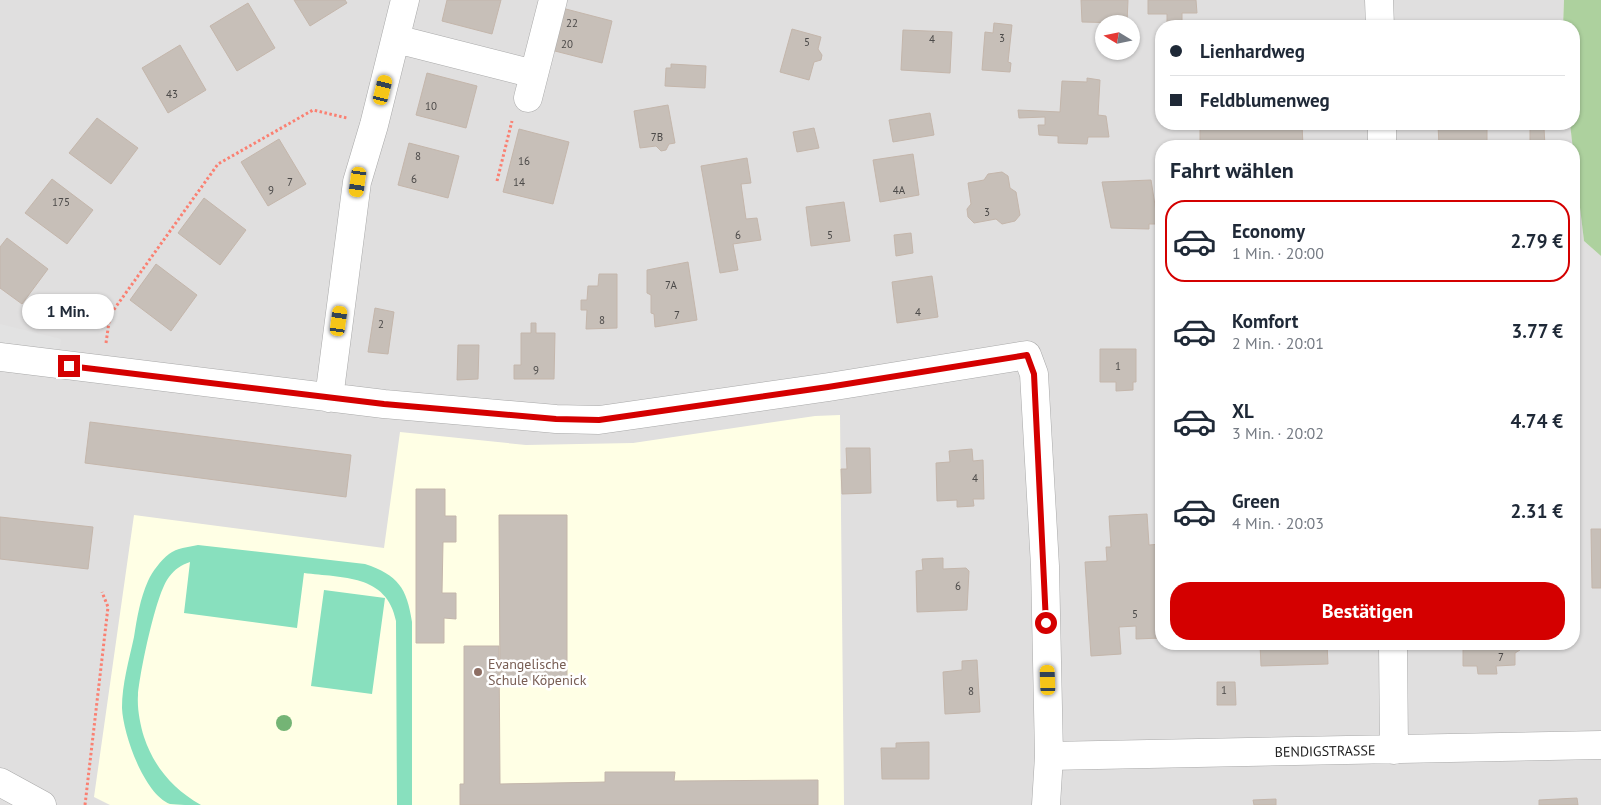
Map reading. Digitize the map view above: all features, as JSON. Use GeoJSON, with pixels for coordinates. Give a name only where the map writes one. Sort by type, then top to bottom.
{"type":"FeatureCollection","features":[{"type":"Feature","properties":{"kind":"street"},"geometry":{"type":"LineString","coordinates":[[329,398],[358,182],[405,0]]}},
{"type":"Feature","properties":{"kind":"street"},"geometry":{"type":"LineString","coordinates":[[396,38],[531,86],[553,0]]}},
{"type":"Feature","properties":{"kind":"street"},"geometry":{"type":"LineString","coordinates":[[1379,0],[1380,20]]}},
{"type":"Feature","properties":{"kind":"street"},"geometry":{"type":"LineString","coordinates":[[0,357],[102,368],[329,398],[556,419],[599,420],[828,387],[1027,355],[1034,374],[1044,566],[1049,756],[1046,805]]}},
{"type":"Feature","properties":{"kind":"street"},"geometry":{"type":"LineString","coordinates":[[1393,650],[1394,750]]}},
{"type":"Feature","properties":{"kind":"street","name":"BENDIGSTRASSE"},"geometry":{"type":"LineString","coordinates":[[1049,756],[1601,745]]}},
{"type":"Feature","properties":{"kind":"street"},"geometry":{"type":"LineString","coordinates":[[0,782],[42,805]]}},
{"type":"Feature","properties":{"kind":"path"},"geometry":{"type":"LineString","coordinates":[[497,181],[514,115],[531,86]]}},
{"type":"Feature","properties":{"kind":"path"},"geometry":{"type":"LineString","coordinates":[[102,368],[110,315],[218,164],[313,110],[374,125]]}},
{"type":"Feature","properties":{"kind":"path"},"geometry":{"type":"LineString","coordinates":[[85,805],[108,607],[102,592]]}},
{"type":"Feature","properties":{"kind":"shaded area"},"geometry":{"type":"Polygon","coordinates":[[[0,0],[1564,0],[1563,20],[1155,20],[1155,130],[1571,130],[1572,140],[1155,140],[1155,650],[1580,650],[1580,207],[1584,241],[1601,256],[1601,805],[0,805],[0,0]]]}},
{"type":"Feature","properties":{"kind":"shaded area"},"geometry":{"type":"Polygon","coordinates":[[[0,324],[61,339],[59,351],[0,344],[0,324]]]}},
{"type":"Feature","properties":{"kind":"shaded area","name":"Evangelische Schule Köpenick"},"geometry":{"type":"Polygon","coordinates":[[[840,415],[844,805],[110,805],[94,797],[134,515],[384,548],[400,432],[526,445],[633,443],[815,416],[840,415]]]}},
{"type":"Feature","properties":{"kind":"green space"},"geometry":{"type":"Polygon","coordinates":[[[1564,0],[1601,0],[1601,256],[1584,241],[1580,208],[1580,140],[1572,140],[1571,130],[1580,130],[1580,20],[1563,20],[1564,0]]]}},
{"type":"Feature","properties":{"kind":"green space"},"geometry":{"type":"Polygon","coordinates":[[[198,545],[365,564],[386,573],[399,584],[407,600],[412,622],[412,805],[397,805],[396,621],[391,606],[383,594],[373,586],[361,581],[304,573],[297,628],[184,613],[190,562],[184,564],[171,574],[159,599],[145,652],[139,684],[138,705],[144,737],[153,758],[173,784],[201,805],[170,804],[152,788],[137,762],[126,733],[122,699],[126,672],[141,602],[145,588],[154,570],[172,552],[198,545]]]}},
{"type":"Feature","properties":{"kind":"green space"},"geometry":{"type":"Polygon","coordinates":[[[324,590],[385,598],[372,694],[311,686],[324,590]]]}},
{"type":"Feature","properties":{"kind":"building"},"geometry":{"type":"Polygon","coordinates":[[[294,0],[345,0],[347,3],[310,26],[294,0]]]}},
{"type":"Feature","properties":{"kind":"building"},"geometry":{"type":"Polygon","coordinates":[[[447,0],[501,0],[492,34],[442,21],[447,0]]]}},
{"type":"Feature","properties":{"kind":"building"},"geometry":{"type":"Polygon","coordinates":[[[1081,0],[1128,0],[1127,15],[1095,15],[1095,22],[1082,22],[1081,0]]]}},
{"type":"Feature","properties":{"kind":"building"},"geometry":{"type":"Polygon","coordinates":[[[1148,0],[1196,0],[1197,13],[1182,13],[1182,20],[1167,20],[1167,14],[1148,14],[1148,0]]]}},
{"type":"Feature","properties":{"kind":"building"},"geometry":{"type":"Polygon","coordinates":[[[248,3],[275,48],[237,71],[210,26],[248,3]]]}},
{"type":"Feature","properties":{"kind":"building"},"geometry":{"type":"Polygon","coordinates":[[[562,8],[612,21],[602,63],[551,50],[562,8]]]}},
{"type":"Feature","properties":{"kind":"building"},"geometry":{"type":"Polygon","coordinates":[[[994,23],[1012,25],[1008,62],[1011,63],[1010,72],[982,70],[985,32],[993,33],[994,23]]]}},
{"type":"Feature","properties":{"kind":"building"},"geometry":{"type":"Polygon","coordinates":[[[792,29],[821,37],[818,49],[822,55],[821,60],[814,62],[809,80],[780,72],[792,29]]]}},
{"type":"Feature","properties":{"kind":"building"},"geometry":{"type":"Polygon","coordinates":[[[903,30],[952,32],[950,73],[901,70],[903,30]]]}},
{"type":"Feature","properties":{"kind":"building"},"geometry":{"type":"Polygon","coordinates":[[[180,45],[206,90],[168,113],[142,68],[180,45]]]}},
{"type":"Feature","properties":{"kind":"building"},"geometry":{"type":"Polygon","coordinates":[[[671,64],[706,66],[705,88],[665,86],[666,68],[671,68],[671,64]]]}},
{"type":"Feature","properties":{"kind":"building"},"geometry":{"type":"Polygon","coordinates":[[[427,73],[477,86],[466,128],[416,115],[427,73]]]}},
{"type":"Feature","properties":{"kind":"building"},"geometry":{"type":"Polygon","coordinates":[[[1087,78],[1100,80],[1098,115],[1106,116],[1109,137],[1088,137],[1087,144],[1058,143],[1058,136],[1039,135],[1038,125],[1045,125],[1045,117],[1019,118],[1018,110],[1060,112],[1062,81],[1087,82],[1087,78]]]}},
{"type":"Feature","properties":{"kind":"building"},"geometry":{"type":"Polygon","coordinates":[[[668,105],[675,143],[669,144],[666,150],[661,151],[656,146],[640,148],[634,111],[668,105]]]}},
{"type":"Feature","properties":{"kind":"building"},"geometry":{"type":"Polygon","coordinates":[[[930,113],[934,135],[893,142],[889,120],[930,113]]]}},
{"type":"Feature","properties":{"kind":"building"},"geometry":{"type":"Polygon","coordinates":[[[97,118],[138,148],[111,184],[69,153],[97,118]]]}},
{"type":"Feature","properties":{"kind":"building"},"geometry":{"type":"Polygon","coordinates":[[[814,128],[819,148],[797,152],[793,132],[814,128]]]}},
{"type":"Feature","properties":{"kind":"building"},"geometry":{"type":"Polygon","coordinates":[[[519,129],[569,142],[553,204],[503,192],[519,129]]]}},
{"type":"Feature","properties":{"kind":"building"},"geometry":{"type":"Polygon","coordinates":[[[1200,130],[1302,130],[1303,140],[1200,140],[1200,130]]]}},
{"type":"Feature","properties":{"kind":"building"},"geometry":{"type":"Polygon","coordinates":[[[1438,130],[1487,130],[1487,140],[1439,140],[1438,130]]]}},
{"type":"Feature","properties":{"kind":"building"},"geometry":{"type":"Polygon","coordinates":[[[1530,130],[1544,130],[1545,140],[1530,140],[1530,130]]]}},
{"type":"Feature","properties":{"kind":"building"},"geometry":{"type":"Polygon","coordinates":[[[279,139],[306,184],[268,206],[241,162],[279,139]]]}},
{"type":"Feature","properties":{"kind":"building"},"geometry":{"type":"Polygon","coordinates":[[[409,143],[459,156],[448,198],[398,185],[409,143]]]}},
{"type":"Feature","properties":{"kind":"building"},"geometry":{"type":"Polygon","coordinates":[[[913,154],[919,195],[880,202],[873,160],[913,154]]]}},
{"type":"Feature","properties":{"kind":"building"},"geometry":{"type":"Polygon","coordinates":[[[747,158],[751,183],[741,184],[746,219],[757,218],[761,240],[733,244],[738,270],[720,273],[701,166],[747,158]]]}},
{"type":"Feature","properties":{"kind":"building"},"geometry":{"type":"Polygon","coordinates":[[[1002,172],[1008,176],[1010,188],[1016,192],[1020,215],[1015,221],[1002,224],[996,219],[974,223],[968,217],[967,209],[971,204],[968,183],[984,180],[988,174],[1002,172]]]}},
{"type":"Feature","properties":{"kind":"building"},"geometry":{"type":"Polygon","coordinates":[[[52,179],[93,210],[67,244],[25,213],[52,179]]]}},
{"type":"Feature","properties":{"kind":"building"},"geometry":{"type":"Polygon","coordinates":[[[1151,180],[1155,205],[1155,224],[1149,224],[1149,229],[1111,228],[1102,182],[1151,180]]]}},
{"type":"Feature","properties":{"kind":"building"},"geometry":{"type":"Polygon","coordinates":[[[204,198],[246,230],[220,265],[178,233],[204,198]]]}},
{"type":"Feature","properties":{"kind":"building"},"geometry":{"type":"Polygon","coordinates":[[[844,202],[850,241],[811,246],[806,207],[844,202]]]}},
{"type":"Feature","properties":{"kind":"building"},"geometry":{"type":"Polygon","coordinates":[[[911,233],[913,253],[896,256],[894,235],[911,233]]]}},
{"type":"Feature","properties":{"kind":"building"},"geometry":{"type":"Polygon","coordinates":[[[7,238],[48,269],[22,304],[0,288],[0,247],[7,238]]]}},
{"type":"Feature","properties":{"kind":"building"},"geometry":{"type":"Polygon","coordinates":[[[688,262],[697,320],[655,327],[654,314],[651,313],[651,295],[647,293],[647,270],[688,262]]]}},
{"type":"Feature","properties":{"kind":"building"},"geometry":{"type":"Polygon","coordinates":[[[156,264],[197,295],[171,331],[130,300],[156,264]]]}},
{"type":"Feature","properties":{"kind":"building"},"geometry":{"type":"Polygon","coordinates":[[[599,274],[617,274],[617,328],[586,329],[587,310],[581,310],[581,300],[587,300],[588,286],[598,286],[599,274]]]}},
{"type":"Feature","properties":{"kind":"building"},"geometry":{"type":"Polygon","coordinates":[[[932,276],[938,317],[897,323],[892,282],[932,276]]]}},
{"type":"Feature","properties":{"kind":"building"},"geometry":{"type":"Polygon","coordinates":[[[375,308],[394,312],[388,354],[368,352],[375,308]]]}},
{"type":"Feature","properties":{"kind":"building"},"geometry":{"type":"Polygon","coordinates":[[[531,323],[536,323],[536,333],[555,333],[554,379],[514,379],[514,365],[521,365],[521,333],[531,333],[531,323]]]}},
{"type":"Feature","properties":{"kind":"building"},"geometry":{"type":"Polygon","coordinates":[[[458,345],[479,345],[478,379],[457,380],[458,345]]]}},
{"type":"Feature","properties":{"kind":"building"},"geometry":{"type":"Polygon","coordinates":[[[1100,349],[1136,349],[1136,382],[1133,382],[1133,390],[1116,391],[1116,382],[1100,382],[1100,349]]]}},
{"type":"Feature","properties":{"kind":"building"},"geometry":{"type":"Polygon","coordinates":[[[90,422],[351,455],[346,497],[85,463],[90,422]]]}},
{"type":"Feature","properties":{"kind":"building"},"geometry":{"type":"Polygon","coordinates":[[[846,448],[870,448],[871,493],[842,494],[841,469],[847,469],[846,448]]]}},
{"type":"Feature","properties":{"kind":"building"},"geometry":{"type":"Polygon","coordinates":[[[972,449],[973,461],[983,460],[984,499],[973,499],[974,506],[957,507],[957,500],[937,501],[936,463],[950,462],[949,451],[972,449]]]}},
{"type":"Feature","properties":{"kind":"building"},"geometry":{"type":"Polygon","coordinates":[[[416,489],[445,489],[445,516],[456,516],[456,542],[443,542],[442,593],[456,593],[456,619],[444,618],[444,643],[416,643],[416,489]]]}},
{"type":"Feature","properties":{"kind":"building"},"geometry":{"type":"Polygon","coordinates":[[[1147,514],[1149,545],[1155,544],[1155,638],[1136,639],[1136,626],[1119,627],[1121,654],[1091,656],[1085,562],[1107,561],[1106,547],[1111,547],[1109,516],[1147,514]]]}},
{"type":"Feature","properties":{"kind":"building"},"geometry":{"type":"Polygon","coordinates":[[[499,515],[567,515],[567,680],[500,680],[499,515]]]}},
{"type":"Feature","properties":{"kind":"building"},"geometry":{"type":"Polygon","coordinates":[[[0,517],[93,527],[88,569],[0,559],[0,517]]]}},
{"type":"Feature","properties":{"kind":"building"},"geometry":{"type":"Polygon","coordinates":[[[1591,529],[1601,529],[1601,588],[1592,588],[1591,529]]]}},
{"type":"Feature","properties":{"kind":"building"},"geometry":{"type":"Polygon","coordinates":[[[943,558],[943,569],[966,568],[969,571],[967,610],[917,612],[916,571],[923,570],[922,559],[943,558]]]}},
{"type":"Feature","properties":{"kind":"building"},"geometry":{"type":"Polygon","coordinates":[[[464,646],[499,646],[500,784],[605,782],[605,772],[675,772],[674,781],[818,780],[818,805],[460,805],[460,784],[464,784],[464,646]]]}},
{"type":"Feature","properties":{"kind":"building"},"geometry":{"type":"Polygon","coordinates":[[[1260,650],[1327,650],[1328,664],[1261,666],[1260,650]]]}},
{"type":"Feature","properties":{"kind":"building"},"geometry":{"type":"Polygon","coordinates":[[[1463,650],[1520,650],[1515,653],[1515,665],[1496,666],[1497,674],[1478,674],[1477,666],[1463,666],[1463,650]]]}},
{"type":"Feature","properties":{"kind":"building"},"geometry":{"type":"Polygon","coordinates":[[[977,660],[980,712],[945,714],[943,672],[962,670],[962,661],[977,660]]]}},
{"type":"Feature","properties":{"kind":"building"},"geometry":{"type":"Polygon","coordinates":[[[1217,682],[1235,682],[1236,705],[1217,705],[1217,682]]]}},
{"type":"Feature","properties":{"kind":"building"},"geometry":{"type":"Polygon","coordinates":[[[929,742],[929,779],[882,779],[881,748],[896,748],[896,743],[929,742]]]}},
{"type":"Feature","properties":{"kind":"building"},"geometry":{"type":"Polygon","coordinates":[[[1577,798],[1578,805],[1539,805],[1539,800],[1577,798]]]}},
{"type":"Feature","properties":{"kind":"building"},"geometry":{"type":"Polygon","coordinates":[[[1276,799],[1276,805],[1254,805],[1253,800],[1276,799]]]}},
{"type":"Feature","properties":{"kind":"place","name":"Evangelische Schule Köpenick"},"geometry":{"type":"Point","coordinates":[478,672]}},
{"type":"Feature","properties":{"kind":"route"},"geometry":{"type":"LineString","coordinates":[[69,366],[119,370],[384,404],[556,419],[599,420],[828,387],[1027,355],[1034,374],[1046,623]]}}]}
